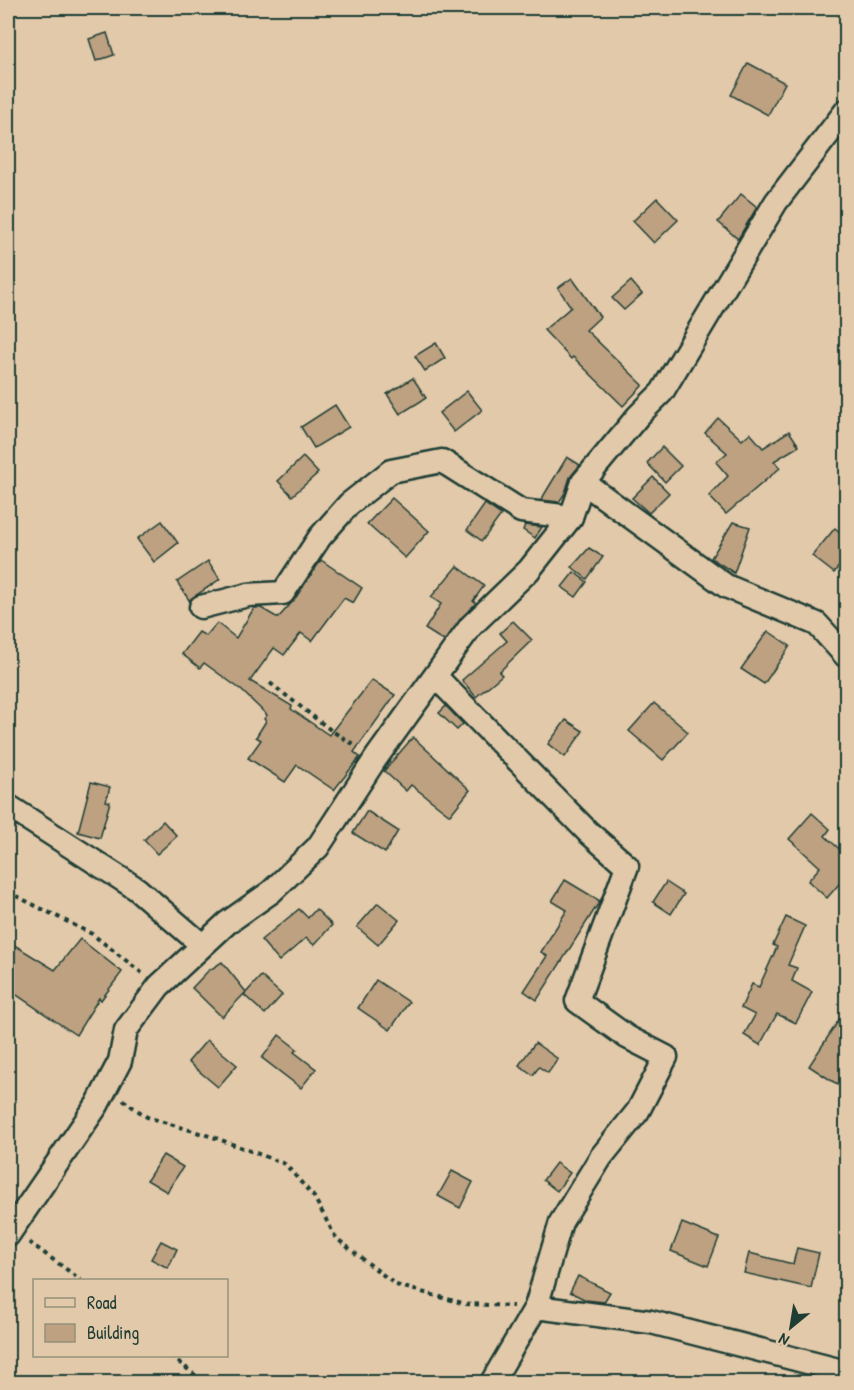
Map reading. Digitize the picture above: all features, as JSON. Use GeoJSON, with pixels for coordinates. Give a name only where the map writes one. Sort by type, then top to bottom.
{"type":"FeatureCollection","features":[{"type":"Feature","properties":{"kind":"street"},"geometry":{"type":"LineString","coordinates":[[10,1232],[105,1088],[120,1061],[126,1030],[159,986],[202,945],[227,923],[271,892],[318,847],[376,758],[471,626],[529,570],[571,517],[583,482],[662,392],[776,202],[846,111]]}},
{"type":"Feature","properties":{"kind":"street"},"geometry":{"type":"LineString","coordinates":[[201,606],[248,596],[283,593],[320,537],[349,504],[391,471],[442,461],[521,511],[571,517]]}},
{"type":"Feature","properties":{"kind":"street"},"geometry":{"type":"LineString","coordinates":[[583,482],[726,586],[817,624],[846,656]]}},
{"type":"Feature","properties":{"kind":"street"},"geometry":{"type":"LineString","coordinates":[[435,676],[588,832],[627,866],[577,1001],[627,1037],[666,1057],[638,1111],[601,1157],[561,1222],[536,1307],[492,1383]]}},
{"type":"Feature","properties":{"kind":"street"},"geometry":{"type":"LineString","coordinates":[[8,806],[136,889],[202,945]]}},
{"type":"Feature","properties":{"kind":"street"},"geometry":{"type":"LineString","coordinates":[[536,1307],[651,1322],[846,1372]]}},
{"type":"Feature","properties":{"kind":"path"},"geometry":{"type":"LineString","coordinates":[[270,683],[332,731],[376,758]]}},
{"type":"Feature","properties":{"kind":"path"},"geometry":{"type":"LineString","coordinates":[[8,892],[92,934],[159,986]]}},
{"type":"Feature","properties":{"kind":"path"},"geometry":{"type":"LineString","coordinates":[[105,1088],[147,1117],[216,1138],[285,1164],[314,1197],[336,1238],[396,1285],[466,1304],[536,1307]]}},
{"type":"Feature","properties":{"kind":"path"},"geometry":{"type":"LineString","coordinates":[[10,1232],[78,1279]]}},
{"type":"Feature","properties":{"kind":"path"},"geometry":{"type":"LineString","coordinates":[[172,1357],[204,1383]]}},
{"type":"Feature","properties":{"kind":"building"},"geometry":{"type":"Polygon","coordinates":[[[107,33],[114,55],[96,61],[89,39],[107,33]]]}},
{"type":"Feature","properties":{"kind":"building"},"geometry":{"type":"Polygon","coordinates":[[[748,63],[785,83],[768,115],[731,95],[748,63]]]}},
{"type":"Feature","properties":{"kind":"building"},"geometry":{"type":"Polygon","coordinates":[[[741,194],[757,207],[738,239],[718,222],[741,194]]]}},
{"type":"Feature","properties":{"kind":"building"},"geometry":{"type":"Polygon","coordinates":[[[657,198],[678,220],[654,243],[633,221],[657,198]]]}},
{"type":"Feature","properties":{"kind":"building"},"geometry":{"type":"Polygon","coordinates":[[[572,278],[600,317],[586,330],[643,385],[623,406],[573,357],[571,359],[544,330],[571,307],[558,288],[572,278]]]}},
{"type":"Feature","properties":{"kind":"building"},"geometry":{"type":"Polygon","coordinates":[[[631,281],[642,294],[624,310],[612,298],[631,281]]]}},
{"type":"Feature","properties":{"kind":"building"},"geometry":{"type":"Polygon","coordinates":[[[436,343],[445,358],[425,371],[415,356],[436,343]]]}},
{"type":"Feature","properties":{"kind":"building"},"geometry":{"type":"Polygon","coordinates":[[[413,378],[426,398],[400,414],[387,394],[413,378]]]}},
{"type":"Feature","properties":{"kind":"building"},"geometry":{"type":"Polygon","coordinates":[[[467,391],[482,410],[454,432],[439,413],[467,391]]]}},
{"type":"Feature","properties":{"kind":"building"},"geometry":{"type":"Polygon","coordinates":[[[335,405],[349,427],[314,448],[301,427],[335,405]]]}},
{"type":"Feature","properties":{"kind":"building"},"geometry":{"type":"Polygon","coordinates":[[[718,418],[742,440],[750,433],[763,448],[789,431],[799,446],[774,461],[780,468],[726,514],[709,496],[728,476],[716,462],[727,453],[705,433],[718,418]]]}},
{"type":"Feature","properties":{"kind":"building"},"geometry":{"type":"Polygon","coordinates":[[[662,447],[681,466],[665,482],[647,463],[662,447]]]}},
{"type":"Feature","properties":{"kind":"building"},"geometry":{"type":"Polygon","coordinates":[[[303,457],[318,473],[292,496],[278,481],[303,457]]]}},
{"type":"Feature","properties":{"kind":"building"},"geometry":{"type":"Polygon","coordinates":[[[567,457],[580,465],[570,477],[565,493],[559,502],[541,500],[567,457]]]}},
{"type":"Feature","properties":{"kind":"building"},"geometry":{"type":"Polygon","coordinates":[[[653,477],[669,493],[649,513],[632,498],[653,477]]]}},
{"type":"Feature","properties":{"kind":"building"},"geometry":{"type":"Polygon","coordinates":[[[392,498],[429,531],[405,558],[367,524],[392,498]]]}},
{"type":"Feature","properties":{"kind":"building"},"geometry":{"type":"Polygon","coordinates":[[[485,504],[501,515],[482,541],[467,530],[485,504]]]}},
{"type":"Feature","properties":{"kind":"building"},"geometry":{"type":"Polygon","coordinates":[[[162,521],[178,543],[154,562],[137,539],[162,521]]]}},
{"type":"Feature","properties":{"kind":"building"},"geometry":{"type":"Polygon","coordinates":[[[733,522],[750,527],[734,573],[711,558],[733,522]]]}},
{"type":"Feature","properties":{"kind":"building"},"geometry":{"type":"Polygon","coordinates":[[[525,525],[542,527],[535,538],[523,530],[525,525]]]}},
{"type":"Feature","properties":{"kind":"building"},"geometry":{"type":"Polygon","coordinates":[[[835,528],[846,537],[846,557],[834,573],[812,556],[835,528]]]}},
{"type":"Feature","properties":{"kind":"building"},"geometry":{"type":"Polygon","coordinates":[[[589,548],[603,557],[587,579],[572,567],[589,548]]]}},
{"type":"Feature","properties":{"kind":"building"},"geometry":{"type":"Polygon","coordinates":[[[321,560],[362,588],[353,603],[344,598],[312,641],[301,633],[284,655],[274,648],[250,681],[292,706],[291,709],[329,735],[372,680],[395,695],[354,752],[360,757],[334,790],[297,765],[285,782],[248,758],[261,740],[256,737],[267,715],[240,689],[204,663],[200,668],[182,654],[199,632],[206,636],[217,623],[236,638],[254,608],[261,608],[278,618],[294,600],[321,560]]]}},
{"type":"Feature","properties":{"kind":"building"},"geometry":{"type":"Polygon","coordinates":[[[208,561],[220,579],[189,600],[177,582],[208,561]]]}},
{"type":"Feature","properties":{"kind":"building"},"geometry":{"type":"Polygon","coordinates":[[[457,566],[484,586],[473,601],[476,603],[444,641],[425,629],[441,604],[431,597],[457,566]]]}},
{"type":"Feature","properties":{"kind":"building"},"geometry":{"type":"Polygon","coordinates":[[[574,572],[587,582],[576,597],[562,587],[574,572]]]}},
{"type":"Feature","properties":{"kind":"building"},"geometry":{"type":"Polygon","coordinates":[[[513,621],[532,640],[499,672],[502,675],[476,697],[462,680],[507,641],[500,633],[513,621]]]}},
{"type":"Feature","properties":{"kind":"building"},"geometry":{"type":"Polygon","coordinates":[[[768,631],[790,646],[764,684],[741,669],[768,631]]]}},
{"type":"Feature","properties":{"kind":"building"},"geometry":{"type":"Polygon","coordinates":[[[654,703],[688,732],[663,760],[629,731],[654,703]]]}},
{"type":"Feature","properties":{"kind":"building"},"geometry":{"type":"Polygon","coordinates":[[[446,706],[463,724],[457,730],[439,713],[446,706]]]}},
{"type":"Feature","properties":{"kind":"building"},"geometry":{"type":"Polygon","coordinates":[[[566,720],[583,731],[565,757],[548,744],[566,720]]]}},
{"type":"Feature","properties":{"kind":"building"},"geometry":{"type":"Polygon","coordinates":[[[413,737],[470,790],[450,815],[411,785],[406,791],[384,771],[413,737]]]}},
{"type":"Feature","properties":{"kind":"building"},"geometry":{"type":"Polygon","coordinates":[[[91,782],[110,787],[106,801],[110,802],[100,838],[78,832],[91,782]]]}},
{"type":"Feature","properties":{"kind":"building"},"geometry":{"type":"Polygon","coordinates":[[[367,811],[398,831],[385,853],[353,833],[367,811]]]}},
{"type":"Feature","properties":{"kind":"building"},"geometry":{"type":"Polygon","coordinates":[[[812,813],[830,829],[825,836],[846,855],[846,876],[827,898],[808,881],[820,867],[789,839],[812,813]]]}},
{"type":"Feature","properties":{"kind":"building"},"geometry":{"type":"Polygon","coordinates":[[[163,821],[177,836],[157,854],[144,840],[163,821]]]}},
{"type":"Feature","properties":{"kind":"building"},"geometry":{"type":"Polygon","coordinates":[[[565,880],[600,901],[537,1000],[524,991],[547,956],[541,952],[567,910],[552,901],[565,880]]]}},
{"type":"Feature","properties":{"kind":"building"},"geometry":{"type":"Polygon","coordinates":[[[666,882],[684,894],[671,914],[653,902],[666,882]]]}},
{"type":"Feature","properties":{"kind":"building"},"geometry":{"type":"Polygon","coordinates":[[[378,903],[399,920],[378,945],[357,927],[378,903]]]}},
{"type":"Feature","properties":{"kind":"building"},"geometry":{"type":"Polygon","coordinates":[[[299,909],[308,918],[316,909],[332,925],[314,945],[306,938],[279,961],[261,940],[299,909]]]}},
{"type":"Feature","properties":{"kind":"building"},"geometry":{"type":"Polygon","coordinates":[[[786,917],[805,926],[788,965],[797,968],[792,981],[812,992],[796,1023],[777,1014],[760,1045],[744,1035],[755,1015],[741,1008],[752,984],[759,987],[777,947],[773,945],[786,917]]]}},
{"type":"Feature","properties":{"kind":"building"},"geometry":{"type":"Polygon","coordinates":[[[80,939],[122,972],[101,1000],[99,998],[76,1035],[8,989],[8,941],[55,970],[80,939]]]}},
{"type":"Feature","properties":{"kind":"building"},"geometry":{"type":"Polygon","coordinates":[[[222,962],[246,992],[222,1017],[192,988],[208,971],[222,962]]]}},
{"type":"Feature","properties":{"kind":"building"},"geometry":{"type":"Polygon","coordinates":[[[261,976],[282,995],[265,1014],[244,995],[261,976]]]}},
{"type":"Feature","properties":{"kind":"building"},"geometry":{"type":"Polygon","coordinates":[[[376,980],[409,1002],[390,1030],[358,1008],[376,980]]]}},
{"type":"Feature","properties":{"kind":"building"},"geometry":{"type":"Polygon","coordinates":[[[846,1009],[846,1090],[809,1066],[846,1009]]]}},
{"type":"Feature","properties":{"kind":"building"},"geometry":{"type":"Polygon","coordinates":[[[279,1035],[297,1049],[294,1052],[316,1069],[301,1088],[262,1058],[279,1035]]]}},
{"type":"Feature","properties":{"kind":"building"},"geometry":{"type":"Polygon","coordinates":[[[207,1040],[237,1065],[218,1087],[188,1062],[207,1040]]]}},
{"type":"Feature","properties":{"kind":"building"},"geometry":{"type":"Polygon","coordinates":[[[535,1043],[558,1059],[548,1073],[539,1067],[533,1075],[519,1065],[535,1043]]]}},
{"type":"Feature","properties":{"kind":"building"},"geometry":{"type":"Polygon","coordinates":[[[163,1155],[183,1167],[167,1192],[147,1180],[163,1155]]]}},
{"type":"Feature","properties":{"kind":"building"},"geometry":{"type":"Polygon","coordinates":[[[556,1163],[570,1173],[557,1191],[543,1180],[556,1163]]]}},
{"type":"Feature","properties":{"kind":"building"},"geometry":{"type":"Polygon","coordinates":[[[452,1171],[473,1182],[460,1208],[438,1196],[452,1171]]]}},
{"type":"Feature","properties":{"kind":"building"},"geometry":{"type":"Polygon","coordinates":[[[682,1223],[719,1238],[708,1266],[671,1251],[682,1223]]]}},
{"type":"Feature","properties":{"kind":"building"},"geometry":{"type":"Polygon","coordinates":[[[161,1241],[177,1249],[168,1268],[151,1259],[161,1241]]]}},
{"type":"Feature","properties":{"kind":"building"},"geometry":{"type":"Polygon","coordinates":[[[797,1248],[819,1253],[811,1288],[744,1273],[749,1253],[793,1264],[797,1248]]]}},
{"type":"Feature","properties":{"kind":"building"},"geometry":{"type":"Polygon","coordinates":[[[578,1276],[610,1292],[604,1302],[586,1300],[570,1292],[578,1276]]]}}]}
